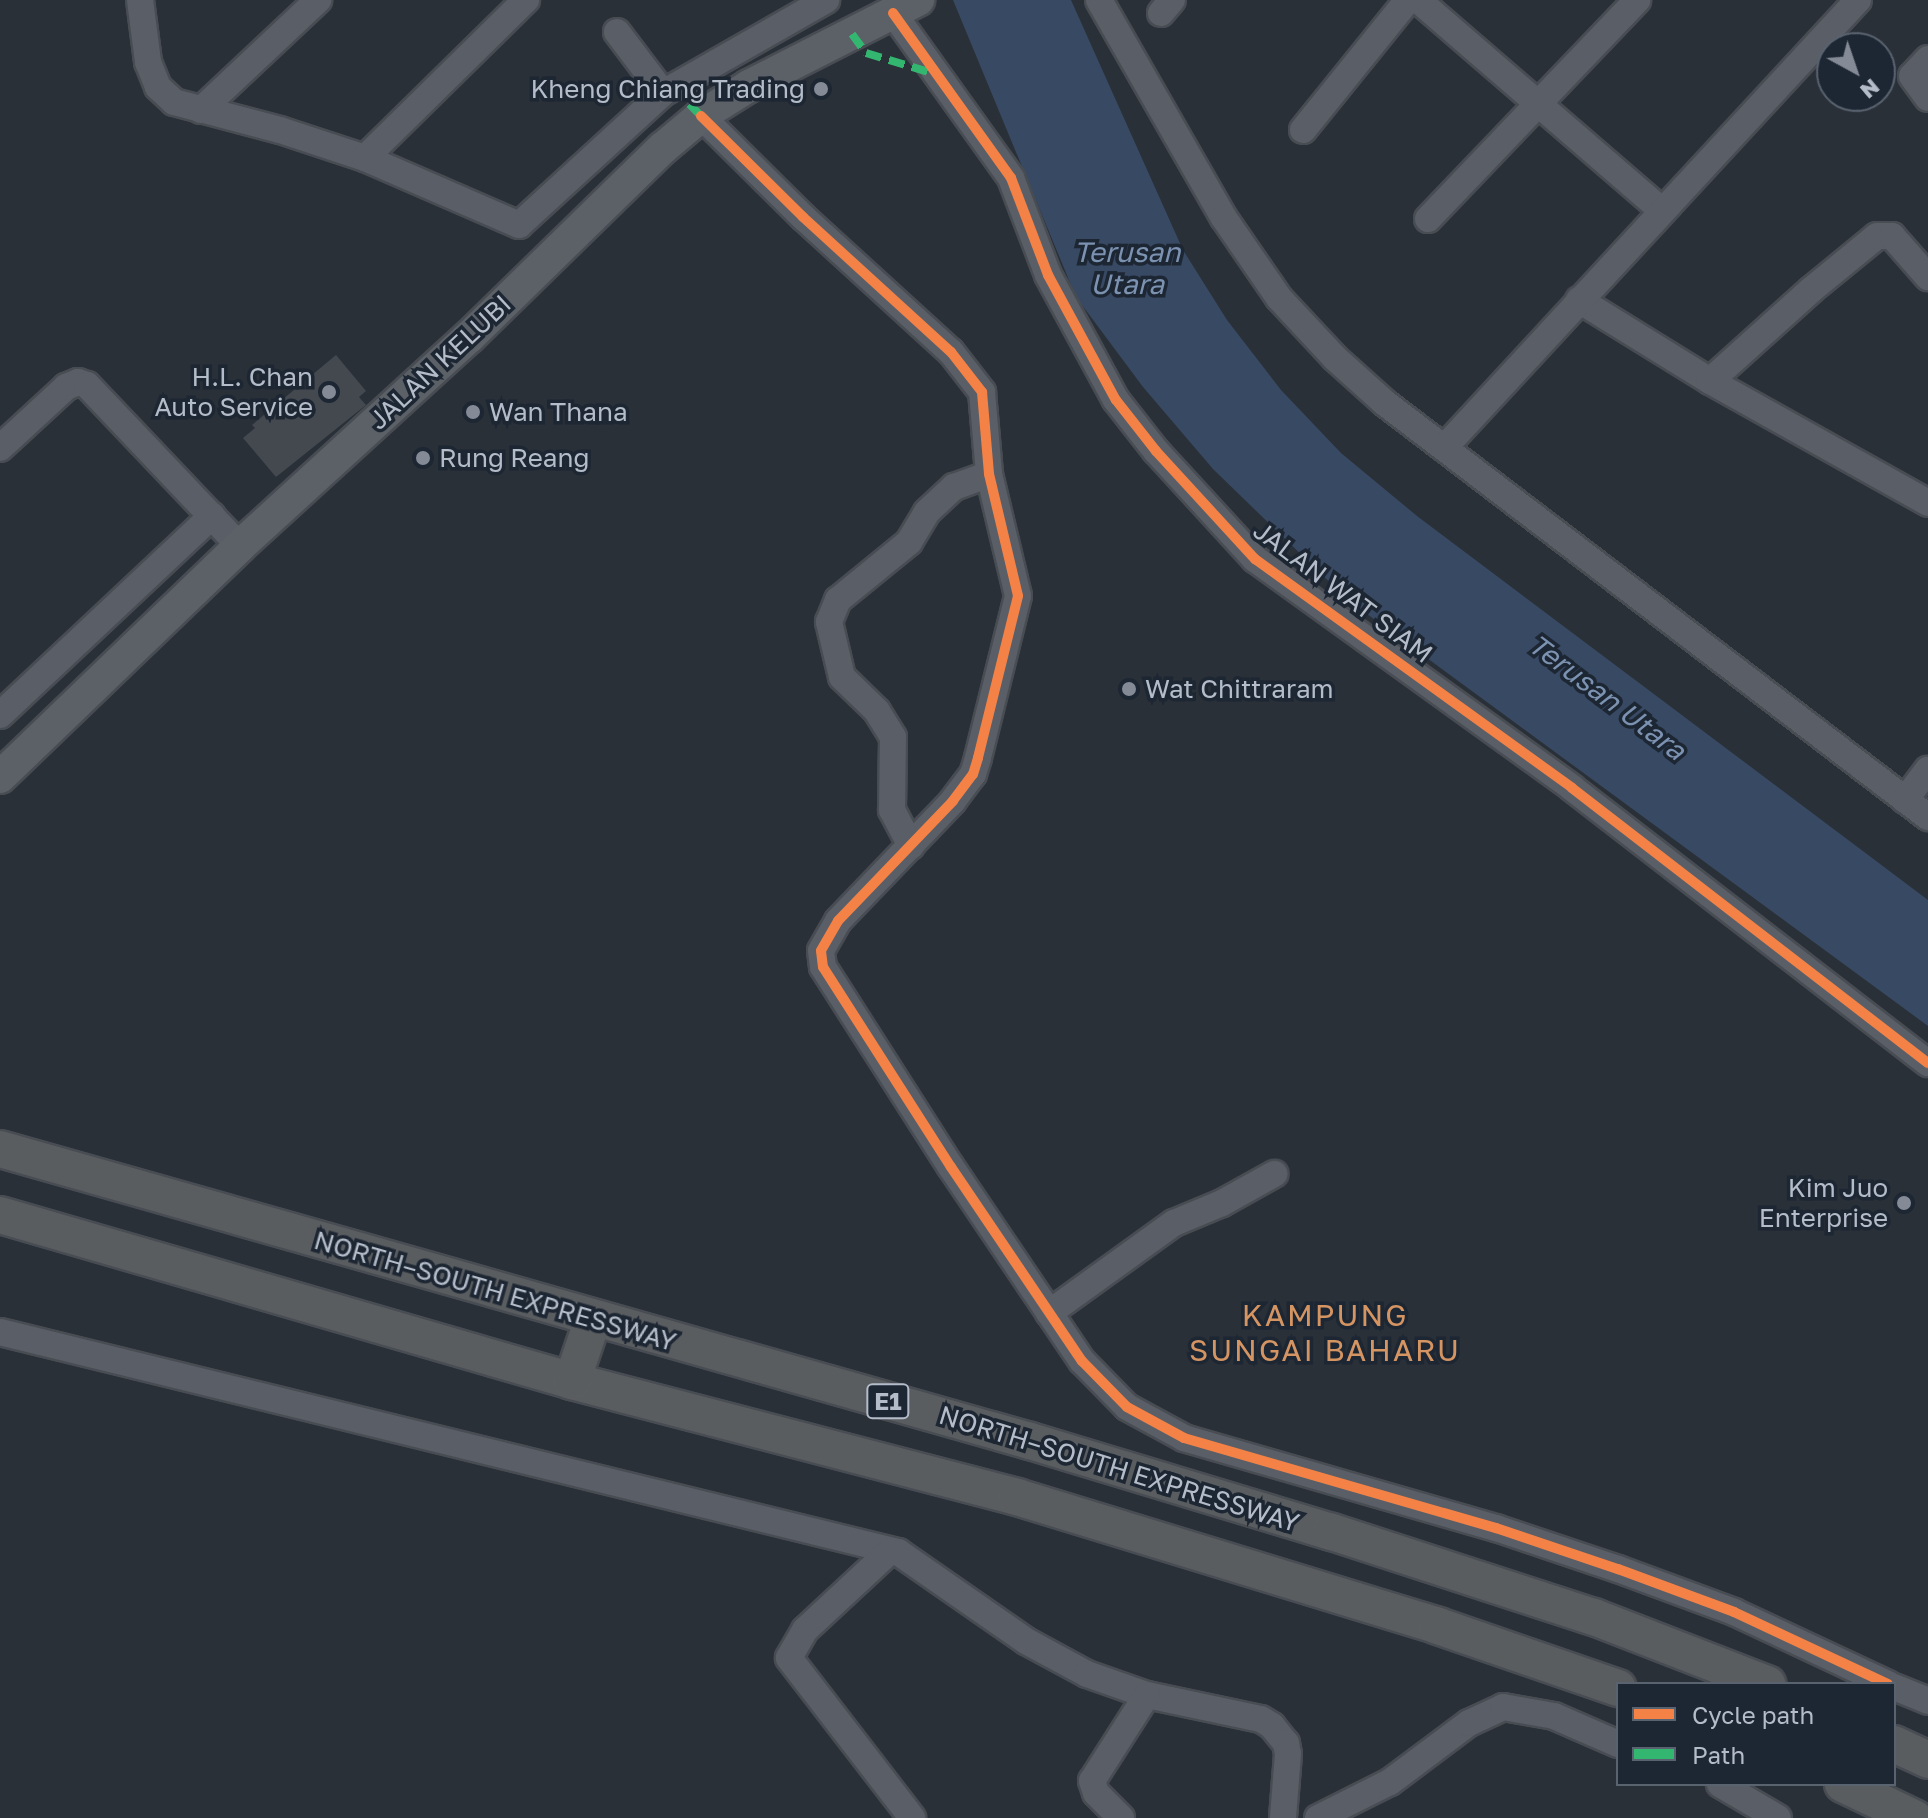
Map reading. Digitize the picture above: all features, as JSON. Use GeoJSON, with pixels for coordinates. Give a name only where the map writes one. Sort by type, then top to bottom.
{"type":"FeatureCollection","features":[{"type":"Feature","properties":{"kind":"highway","name":"NORTH–SOUTH EXPRESSWAY"},"geometry":{"type":"LineString","coordinates":[[0,1149],[1030,1441],[1332,1532],[1603,1621],[1762,1682]]}},
{"type":"Feature","properties":{"kind":"highway","name":"E1"},"geometry":{"type":"LineString","coordinates":[[0,1215],[572,1381],[1017,1497],[1438,1626],[1616,1687]]}},
{"type":"Feature","properties":{"kind":"highway"},"geometry":{"type":"LineString","coordinates":[[572,1381],[593,1319]]}},
{"type":"Feature","properties":{"kind":"highway"},"geometry":{"type":"LineString","coordinates":[[1896,1745],[1928,1760]]}},
{"type":"Feature","properties":{"kind":"highway"},"geometry":{"type":"LineString","coordinates":[[1847,1786],[1914,1818]]}},
{"type":"Feature","properties":{"kind":"main road","name":"JALAN KELUBI"},"geometry":{"type":"LineString","coordinates":[[0,777],[240,546],[469,337],[663,148],[701,116],[749,86],[910,4]]}},
{"type":"Feature","properties":{"kind":"street"},"geometry":{"type":"LineString","coordinates":[[140,0],[148,62],[158,87],[174,102],[280,130],[365,158],[519,225],[663,93],[826,0]]}},
{"type":"Feature","properties":{"kind":"street"},"geometry":{"type":"LineString","coordinates":[[201,110],[318,0]]}},
{"type":"Feature","properties":{"kind":"street"},"geometry":{"type":"LineString","coordinates":[[365,158],[526,0]]}},
{"type":"Feature","properties":{"kind":"street"},"geometry":{"type":"LineString","coordinates":[[837,0],[852,34]]}},
{"type":"Feature","properties":{"kind":"street"},"geometry":{"type":"LineString","coordinates":[[1099,0],[1224,218],[1279,298],[1335,358],[1444,448],[1928,817]]}},
{"type":"Feature","properties":{"kind":"street"},"geometry":{"type":"LineString","coordinates":[[1114,0],[1122,37]]}},
{"type":"Feature","properties":{"kind":"street"},"geometry":{"type":"LineString","coordinates":[[1303,130],[1408,0]]}},
{"type":"Feature","properties":{"kind":"street"},"geometry":{"type":"LineString","coordinates":[[1418,0],[1661,210]]}},
{"type":"Feature","properties":{"kind":"street"},"geometry":{"type":"LineString","coordinates":[[1428,219],[1637,0]]}},
{"type":"Feature","properties":{"kind":"street"},"geometry":{"type":"LineString","coordinates":[[1444,448],[1858,0]]}},
{"type":"Feature","properties":{"kind":"street","name":"JALAN WAT SIAM"},"geometry":{"type":"LineString","coordinates":[[910,4],[1011,178],[1048,275],[1116,400],[1156,451],[1255,559],[1572,788],[1928,1063]]}},
{"type":"Feature","properties":{"kind":"street"},"geometry":{"type":"LineString","coordinates":[[617,32],[663,93]]}},
{"type":"Feature","properties":{"kind":"street"},"geometry":{"type":"LineString","coordinates":[[1928,59],[1912,76],[1928,98]]}},
{"type":"Feature","properties":{"kind":"street"},"geometry":{"type":"LineString","coordinates":[[701,116],[803,217],[951,352],[976,380],[985,408],[989,474],[1017,586],[1016,609],[973,774],[953,801],[838,921],[821,951],[823,967],[842,1002],[1049,1313],[1111,1394],[1156,1425],[1184,1438],[1496,1528],[1618,1569],[1734,1612],[1884,1682]]}},
{"type":"Feature","properties":{"kind":"street"},"geometry":{"type":"LineString","coordinates":[[635,117],[663,148]]}},
{"type":"Feature","properties":{"kind":"street"},"geometry":{"type":"LineString","coordinates":[[1710,381],[1811,290],[1877,236],[1892,236],[1928,277]]}},
{"type":"Feature","properties":{"kind":"street"},"geometry":{"type":"LineString","coordinates":[[1579,300],[1710,381],[1928,503]]}},
{"type":"Feature","properties":{"kind":"street"},"geometry":{"type":"LineString","coordinates":[[0,448],[66,387],[78,382],[87,385],[240,546]]}},
{"type":"Feature","properties":{"kind":"street"},"geometry":{"type":"LineString","coordinates":[[911,846],[892,810],[893,737],[877,711],[842,677],[829,622],[838,600],[909,542],[927,512],[954,487],[989,474]]}},
{"type":"Feature","properties":{"kind":"street"},"geometry":{"type":"LineString","coordinates":[[0,715],[212,516]]}},
{"type":"Feature","properties":{"kind":"street"},"geometry":{"type":"LineString","coordinates":[[1905,800],[1928,770]]}},
{"type":"Feature","properties":{"kind":"street"},"geometry":{"type":"LineString","coordinates":[[1049,1313],[1174,1223],[1274,1174]]}},
{"type":"Feature","properties":{"kind":"street"},"geometry":{"type":"LineString","coordinates":[[0,1332],[890,1551],[910,1560],[1046,1654],[1087,1674],[1147,1695],[1250,1717],[1272,1726],[1286,1743],[1288,1754],[1283,1818]]}},
{"type":"Feature","properties":{"kind":"street"},"geometry":{"type":"LineString","coordinates":[[890,1551],[805,1630],[789,1658],[912,1818]]}},
{"type":"Feature","properties":{"kind":"street"},"geometry":{"type":"LineString","coordinates":[[1896,1688],[1928,1701]]}},
{"type":"Feature","properties":{"kind":"street"},"geometry":{"type":"LineString","coordinates":[[1121,1818],[1096,1793],[1092,1781],[1147,1695]]}},
{"type":"Feature","properties":{"kind":"street"},"geometry":{"type":"LineString","coordinates":[[1318,1818],[1390,1782],[1469,1723],[1503,1707],[1554,1716],[1616,1743]]}},
{"type":"Feature","properties":{"kind":"street"},"geometry":{"type":"LineString","coordinates":[[1723,1786],[1778,1818]]}},
{"type":"Feature","properties":{"kind":"water","name":"Terusan Utara"},"geometry":{"type":"Polygon","coordinates":[[[953,0],[1071,0],[1183,250],[1227,320],[1281,390],[1341,453],[1417,516],[1928,900],[1928,1026],[1348,600],[1213,469],[1143,387],[1076,297],[953,0]]]}},
{"type":"Feature","properties":{"kind":"building"},"geometry":{"type":"Polygon","coordinates":[[[336,355],[366,391],[359,397],[366,405],[276,477],[243,438],[255,428],[252,425],[336,355]]]}},
{"type":"Feature","properties":{"kind":"marked path"},"geometry":{"type":"LineString","coordinates":[[852,34],[866,53],[935,74]]}},
{"type":"Feature","properties":{"kind":"marked path"},"geometry":{"type":"LineString","coordinates":[[673,87],[701,116]]}},
{"type":"Feature","properties":{"kind":"cycle path"},"geometry":{"type":"LineString","coordinates":[[893,13],[1011,178],[1048,275],[1116,400],[1156,451],[1255,559],[1572,788],[1928,1063]]}},
{"type":"Feature","properties":{"kind":"cycle path"},"geometry":{"type":"LineString","coordinates":[[701,116],[803,217],[951,352],[982,392],[989,474],[1018,596],[978,758],[973,774],[953,801],[838,921],[821,951],[823,967],[951,1167],[1082,1361],[1127,1407],[1184,1438],[1496,1528],[1618,1569],[1734,1612],[1884,1682]]}},
{"type":"Feature","properties":{"kind":"place","name":"Kheng Chiang Trading"},"geometry":{"type":"Point","coordinates":[821,89]}},
{"type":"Feature","properties":{"kind":"place","name":"H.L. Chan Auto Service"},"geometry":{"type":"Point","coordinates":[329,392]}},
{"type":"Feature","properties":{"kind":"place","name":"Wan Thana"},"geometry":{"type":"Point","coordinates":[473,412]}},
{"type":"Feature","properties":{"kind":"place","name":"Rung Reang"},"geometry":{"type":"Point","coordinates":[423,458]}},
{"type":"Feature","properties":{"kind":"place","name":"Wat Chittraram"},"geometry":{"type":"Point","coordinates":[1129,689]}},
{"type":"Feature","properties":{"kind":"place","name":"Kim Juo Enterprise"},"geometry":{"type":"Point","coordinates":[1904,1203]}},
{"type":"Feature","properties":{"kind":"district","name":"KAMPUNG SUNGAI BAHARU"},"geometry":{"type":"Point","coordinates":[1325,1332]}}]}
